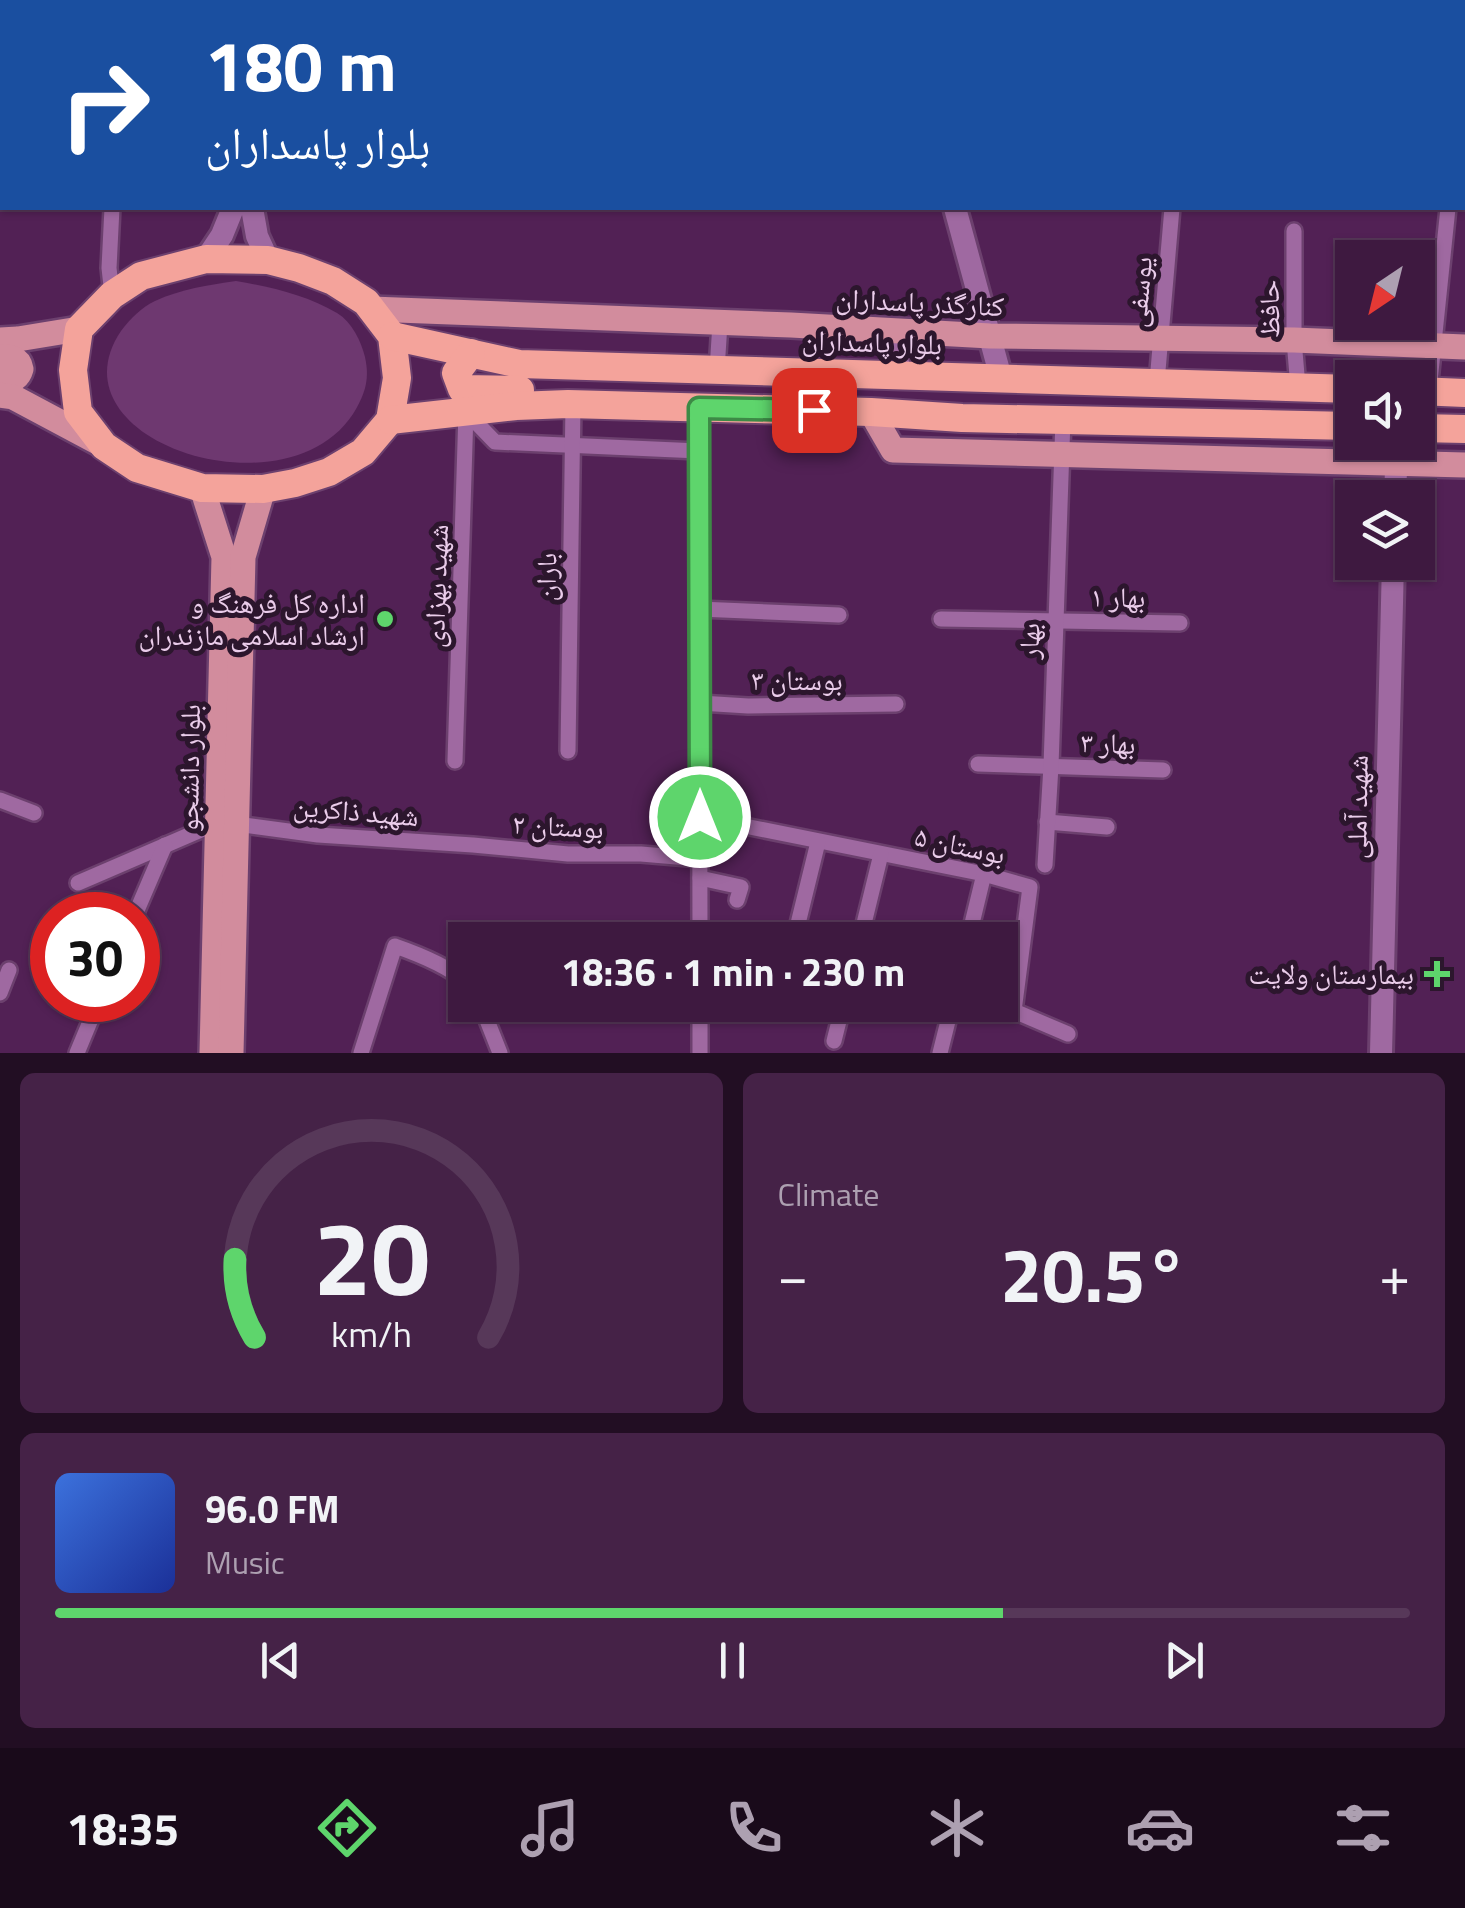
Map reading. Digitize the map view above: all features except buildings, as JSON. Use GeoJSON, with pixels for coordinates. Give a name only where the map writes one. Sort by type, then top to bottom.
{"type":"FeatureCollection","features":[{"type":"Feature","properties":{"kind":"highway"},"geometry":{"type":"LineString","coordinates":[[206,259],[268,260],[299,268],[332,281],[366,302],[392,336],[397,378],[390,420],[363,452],[329,472],[263,490],[202,488],[137,468],[104,446],[78,412],[73,370],[79,329],[112,295],[141,276],[206,259]]}},
{"type":"Feature","properties":{"kind":"highway","name":"بلوار پاسداران"},"geometry":{"type":"LineString","coordinates":[[392,336],[519,364],[1335,388]]}},
{"type":"Feature","properties":{"kind":"highway"},"geometry":{"type":"LineString","coordinates":[[471,353],[456,373],[462,388],[541,393],[570,404]]}},
{"type":"Feature","properties":{"kind":"highway"},"geometry":{"type":"LineString","coordinates":[[1435,391],[1465,392]]}},
{"type":"Feature","properties":{"kind":"highway"},"geometry":{"type":"LineString","coordinates":[[390,420],[570,404],[1335,426]]}},
{"type":"Feature","properties":{"kind":"highway"},"geometry":{"type":"LineString","coordinates":[[1435,428],[1465,429]]}},
{"type":"Feature","properties":{"kind":"main road"},"geometry":{"type":"LineString","coordinates":[[206,259],[232,210]]}},
{"type":"Feature","properties":{"kind":"main road"},"geometry":{"type":"LineString","coordinates":[[252,210],[257,236],[268,260]]}},
{"type":"Feature","properties":{"kind":"main road"},"geometry":{"type":"LineString","coordinates":[[955,210],[1002,378]]}},
{"type":"Feature","properties":{"kind":"main road","name":"کنارگذر پاسداران"},"geometry":{"type":"LineString","coordinates":[[371,310],[990,336],[1294,340],[1465,347]]}},
{"type":"Feature","properties":{"kind":"main road"},"geometry":{"type":"LineString","coordinates":[[0,340],[79,329]]}},
{"type":"Feature","properties":{"kind":"main road"},"geometry":{"type":"LineString","coordinates":[[0,356],[17,360],[20,374],[12,380],[0,380]]}},
{"type":"Feature","properties":{"kind":"main road"},"geometry":{"type":"LineString","coordinates":[[0,395],[13,397],[104,446]]}},
{"type":"Feature","properties":{"kind":"main road"},"geometry":{"type":"LineString","coordinates":[[871,412],[893,450],[1061,455],[1335,453]]}},
{"type":"Feature","properties":{"kind":"main road"},"geometry":{"type":"LineString","coordinates":[[1435,460],[1465,465]]}},
{"type":"Feature","properties":{"kind":"main road","name":"بلوار دانشجو"},"geometry":{"type":"LineString","coordinates":[[202,488],[224,557],[231,1053]]}},
{"type":"Feature","properties":{"kind":"main road","name":"بلوار دانشجو"},"geometry":{"type":"LineString","coordinates":[[212,1053],[242,557],[263,490]]}},
{"type":"Feature","properties":{"kind":"main road","name":"شهید آملی"},"geometry":{"type":"LineString","coordinates":[[1381,1053],[1393,580]]}},
{"type":"Feature","properties":{"kind":"street"},"geometry":{"type":"LineString","coordinates":[[112,210],[112,295]]}},
{"type":"Feature","properties":{"kind":"street","name":"یوسفی"},"geometry":{"type":"LineString","coordinates":[[1157,382],[1172,210]]}},
{"type":"Feature","properties":{"kind":"street"},"geometry":{"type":"LineString","coordinates":[[1431,360],[1448,210]]}},
{"type":"Feature","properties":{"kind":"street","name":"حافظ"},"geometry":{"type":"LineString","coordinates":[[1294,231],[1298,387]]}},
{"type":"Feature","properties":{"kind":"street"},"geometry":{"type":"LineString","coordinates":[[717,370],[720,323]]}},
{"type":"Feature","properties":{"kind":"street"},"geometry":{"type":"LineString","coordinates":[[895,331],[904,375]]}},
{"type":"Feature","properties":{"kind":"street","name":"باران"},"geometry":{"type":"LineString","coordinates":[[568,751],[573,446],[570,404]]}},
{"type":"Feature","properties":{"kind":"street"},"geometry":{"type":"LineString","coordinates":[[699,408],[700,922]]}},
{"type":"Feature","properties":{"kind":"street"},"geometry":{"type":"LineString","coordinates":[[466,412],[495,442],[699,452]]}},
{"type":"Feature","properties":{"kind":"street","name":"شهید بهزادی"},"geometry":{"type":"LineString","coordinates":[[455,761],[466,412]]}},
{"type":"Feature","properties":{"kind":"street"},"geometry":{"type":"LineString","coordinates":[[961,452],[962,418]]}},
{"type":"Feature","properties":{"kind":"street","name":"بهار"},"geometry":{"type":"LineString","coordinates":[[1045,865],[1063,419]]}},
{"type":"Feature","properties":{"kind":"street"},"geometry":{"type":"LineString","coordinates":[[699,610],[839,615]]}},
{"type":"Feature","properties":{"kind":"street","name":"بهار ۱"},"geometry":{"type":"LineString","coordinates":[[941,619],[1180,624]]}},
{"type":"Feature","properties":{"kind":"street","name":"بوستان ۳"},"geometry":{"type":"LineString","coordinates":[[700,704],[896,704]]}},
{"type":"Feature","properties":{"kind":"street","name":"بهار ۳"},"geometry":{"type":"LineString","coordinates":[[978,764],[1163,770]]}},
{"type":"Feature","properties":{"kind":"street"},"geometry":{"type":"LineString","coordinates":[[0,800],[34,813]]}},
{"type":"Feature","properties":{"kind":"street","name":"بوستان ۵"},"geometry":{"type":"LineString","coordinates":[[700,817],[984,874],[1030,887],[1014,1011],[1068,1034]]}},
{"type":"Feature","properties":{"kind":"street"},"geometry":{"type":"LineString","coordinates":[[1047,822],[1107,827]]}},
{"type":"Feature","properties":{"kind":"street"},"geometry":{"type":"LineString","coordinates":[[78,883],[165,845],[227,824]]}},
{"type":"Feature","properties":{"kind":"street","name":"شهید ذاکرین"},"geometry":{"type":"LineString","coordinates":[[227,824],[318,835],[472,845]]}},
{"type":"Feature","properties":{"kind":"street"},"geometry":{"type":"LineString","coordinates":[[798,922],[818,842]]}},
{"type":"Feature","properties":{"kind":"street"},"geometry":{"type":"LineString","coordinates":[[146,892],[165,845]]}},
{"type":"Feature","properties":{"kind":"street","name":"بوستان ۲"},"geometry":{"type":"LineString","coordinates":[[472,845],[568,854],[700,858]]}},
{"type":"Feature","properties":{"kind":"street"},"geometry":{"type":"LineString","coordinates":[[865,922],[882,854]]}},
{"type":"Feature","properties":{"kind":"street"},"geometry":{"type":"LineString","coordinates":[[972,922],[984,874]]}},
{"type":"Feature","properties":{"kind":"street"},"geometry":{"type":"LineString","coordinates":[[700,878],[741,887],[736,900]]}},
{"type":"Feature","properties":{"kind":"street"},"geometry":{"type":"LineString","coordinates":[[361,1053],[395,946],[448,970]]}},
{"type":"Feature","properties":{"kind":"street"},"geometry":{"type":"LineString","coordinates":[[0,993],[9,970]]}},
{"type":"Feature","properties":{"kind":"street"},"geometry":{"type":"LineString","coordinates":[[77,1053],[90,1022]]}},
{"type":"Feature","properties":{"kind":"street"},"geometry":{"type":"LineString","coordinates":[[488,1022],[500,1053]]}},
{"type":"Feature","properties":{"kind":"street"},"geometry":{"type":"LineString","coordinates":[[700,1022],[700,1053]]}},
{"type":"Feature","properties":{"kind":"street"},"geometry":{"type":"LineString","coordinates":[[834,1041],[839,1022]]}},
{"type":"Feature","properties":{"kind":"street"},"geometry":{"type":"LineString","coordinates":[[940,1053],[948,1022]]}},
{"type":"Feature","properties":{"kind":"shaded area"},"geometry":{"type":"Polygon","coordinates":[[[236,281],[313,301],[342,317],[358,338],[367,373],[361,400],[334,435],[311,450],[256,463],[197,456],[146,434],[114,401],[109,388],[108,360],[121,331],[132,318],[165,297],[236,281]]]}},
{"type":"Feature","properties":{"kind":"place","name":"اداره کل فرهنگ و ارشاد اسلامی مازندران"},"geometry":{"type":"Point","coordinates":[385,619]}},
{"type":"Feature","properties":{"kind":"place","name":"بیمارستان ولایت"},"geometry":{"type":"Point","coordinates":[1437,974]}},
{"type":"Feature","properties":{"kind":"route"},"geometry":{"type":"LineString","coordinates":[[700,817],[699,408],[814,410]]}}]}
